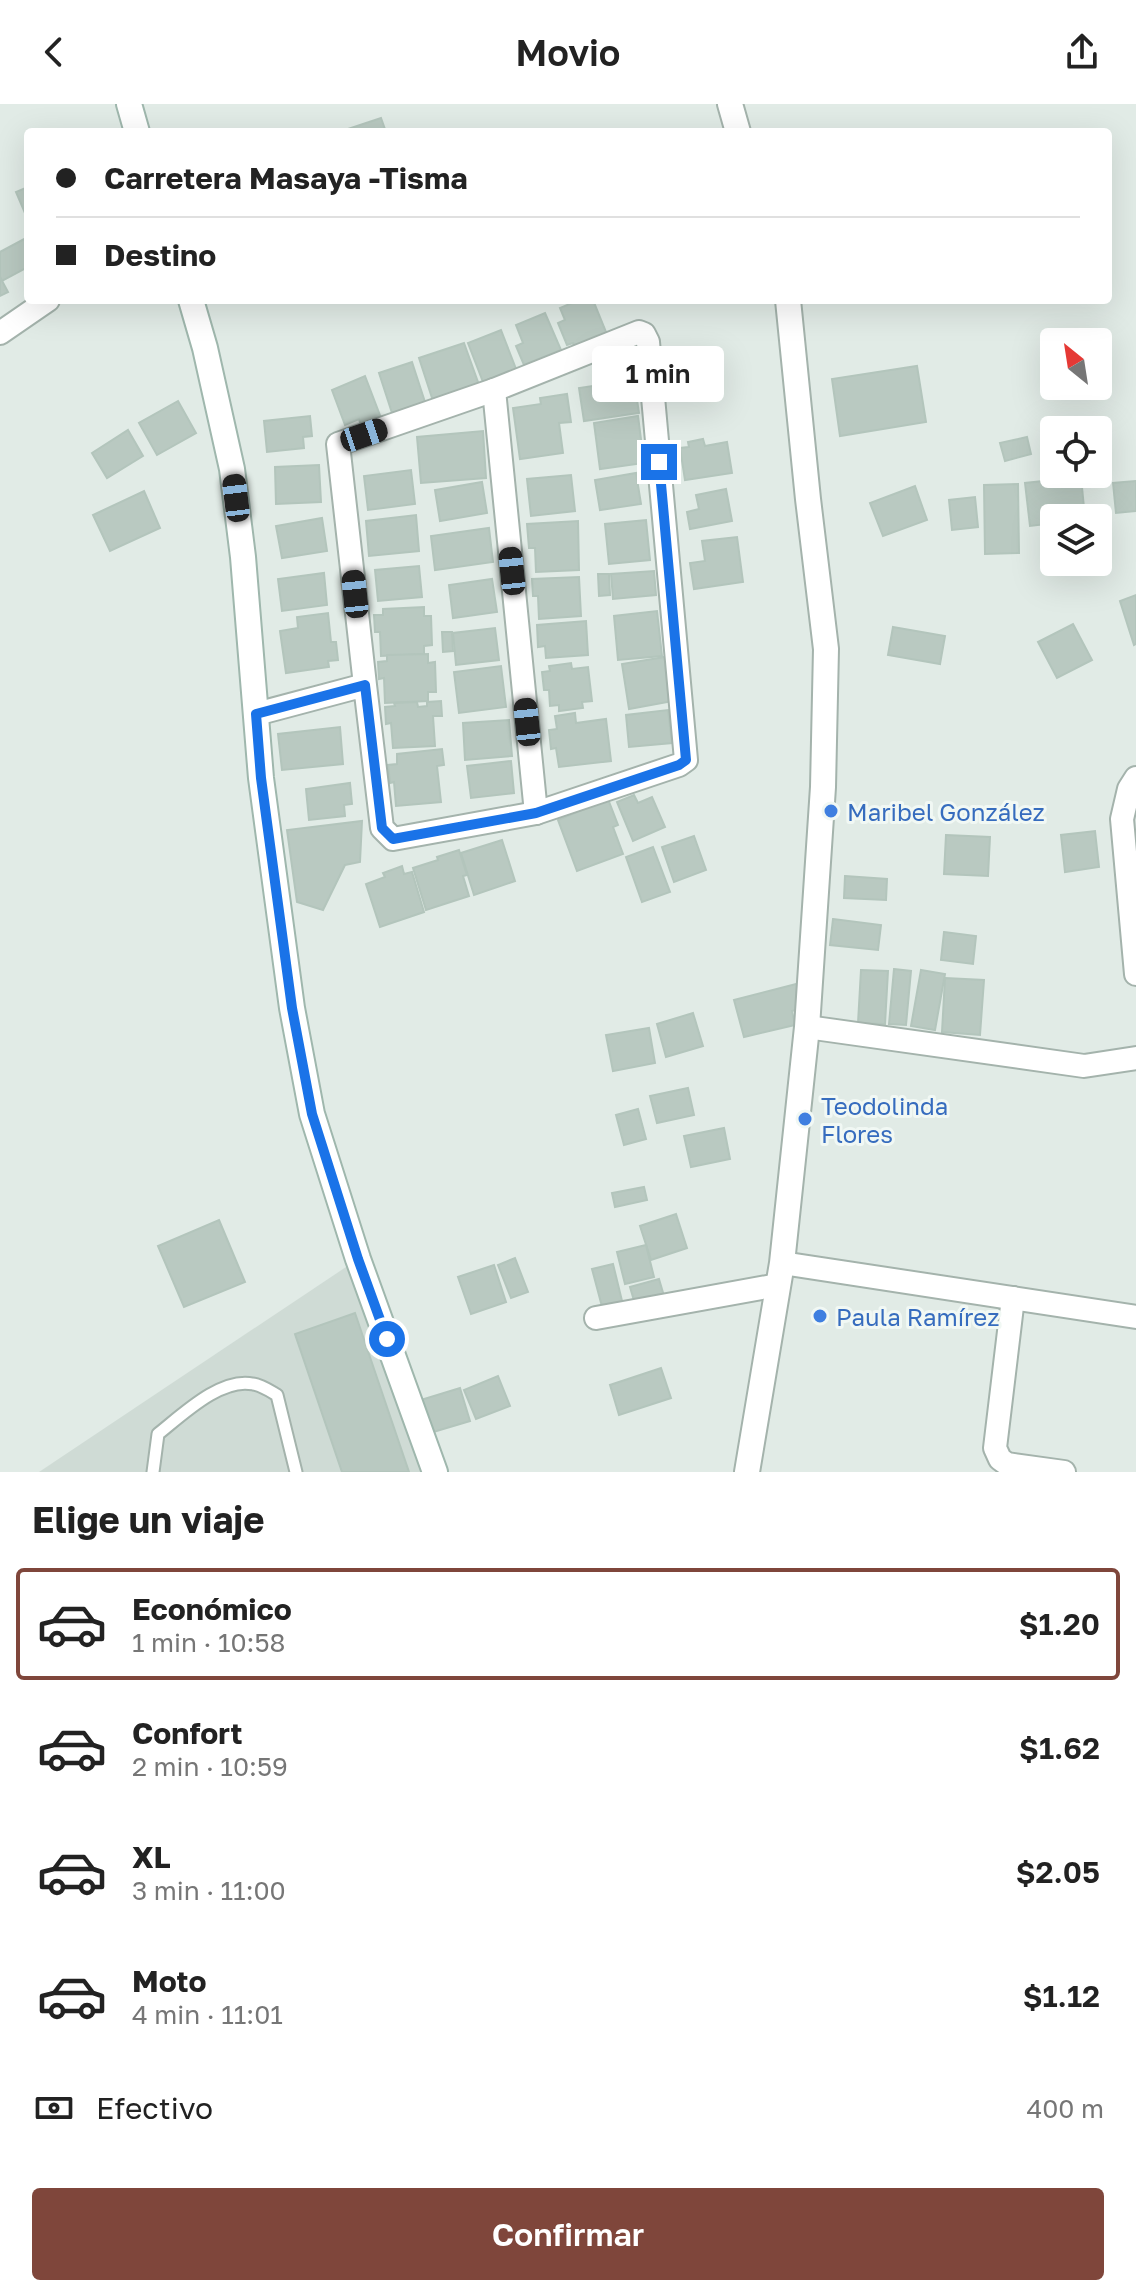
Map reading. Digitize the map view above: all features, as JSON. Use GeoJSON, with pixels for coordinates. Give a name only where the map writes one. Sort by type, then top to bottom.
{"type":"FeatureCollection","features":[{"type":"Feature","properties":{"kind":"main road"},"geometry":{"type":"LineString","coordinates":[[129,104],[136,128]]}},
{"type":"Feature","properties":{"kind":"main road"},"geometry":{"type":"LineString","coordinates":[[730,104],[737,128]]}},
{"type":"Feature","properties":{"kind":"main road"},"geometry":{"type":"LineString","coordinates":[[192,304],[232,469],[243,557],[261,778],[292,1008],[312,1114],[358,1259],[435,1472]]}},
{"type":"Feature","properties":{"kind":"main road"},"geometry":{"type":"LineString","coordinates":[[747,1472],[780,1274],[807,1027],[823,787],[826,649],[788,304]]}},
{"type":"Feature","properties":{"kind":"street"},"geometry":{"type":"LineString","coordinates":[[0,333],[42,304]]}},
{"type":"Feature","properties":{"kind":"street"},"geometry":{"type":"LineString","coordinates":[[639,332],[644,334],[648,342],[686,760],[536,813],[393,839],[382,828],[365,685],[338,444],[494,390],[639,332]]}},
{"type":"Feature","properties":{"kind":"street"},"geometry":{"type":"LineString","coordinates":[[494,390],[536,813]]}},
{"type":"Feature","properties":{"kind":"street"},"geometry":{"type":"LineString","coordinates":[[256,714],[365,685]]}},
{"type":"Feature","properties":{"kind":"street"},"geometry":{"type":"LineString","coordinates":[[1136,778],[1129,789],[1122,819],[1136,974]]}},
{"type":"Feature","properties":{"kind":"street"},"geometry":{"type":"LineString","coordinates":[[807,1027],[1084,1066],[1136,1058]]}},
{"type":"Feature","properties":{"kind":"street"},"geometry":{"type":"LineString","coordinates":[[596,1318],[780,1274],[1013,1298],[1136,1317]]}},
{"type":"Feature","properties":{"kind":"street"},"geometry":{"type":"LineString","coordinates":[[1013,1298],[995,1448],[1000,1459],[1007,1464],[1064,1472]]}},
{"type":"Feature","properties":{"kind":"lane"},"geometry":{"type":"LineString","coordinates":[[153,1472],[158,1434],[194,1405],[230,1384],[254,1384],[277,1395],[296,1472]]}},
{"type":"Feature","properties":{"kind":"shaded area"},"geometry":{"type":"Polygon","coordinates":[[[358,1259],[435,1472],[39,1472],[358,1259]]]}},
{"type":"Feature","properties":{"kind":"building"},"geometry":{"type":"Polygon","coordinates":[[[381,118],[385,128],[351,128],[381,118]]]}},
{"type":"Feature","properties":{"kind":"building"},"geometry":{"type":"Polygon","coordinates":[[[24,189],[24,211],[16,192],[24,189]]]}},
{"type":"Feature","properties":{"kind":"building"},"geometry":{"type":"Polygon","coordinates":[[[24,239],[24,269],[2,281],[0,252],[24,239]]]}},
{"type":"Feature","properties":{"kind":"building"},"geometry":{"type":"Polygon","coordinates":[[[0,277],[8,292],[0,296],[0,277]]]}},
{"type":"Feature","properties":{"kind":"building"},"geometry":{"type":"Polygon","coordinates":[[[570,304],[595,304],[608,337],[576,350],[573,343],[567,345],[558,323],[565,320],[560,308],[570,304]]]}},
{"type":"Feature","properties":{"kind":"building"},"geometry":{"type":"Polygon","coordinates":[[[545,313],[561,350],[524,365],[516,346],[523,343],[516,325],[545,313]]]}},
{"type":"Feature","properties":{"kind":"building"},"geometry":{"type":"Polygon","coordinates":[[[501,330],[516,369],[483,382],[468,343],[501,330]]]}},
{"type":"Feature","properties":{"kind":"building"},"geometry":{"type":"Polygon","coordinates":[[[464,343],[479,385],[433,401],[419,358],[464,343]]]}},
{"type":"Feature","properties":{"kind":"building"},"geometry":{"type":"Polygon","coordinates":[[[412,362],[425,402],[392,413],[379,373],[412,362]]]}},
{"type":"Feature","properties":{"kind":"building"},"geometry":{"type":"Polygon","coordinates":[[[917,366],[926,422],[840,436],[832,379],[917,366]]]}},
{"type":"Feature","properties":{"kind":"building"},"geometry":{"type":"Polygon","coordinates":[[[365,376],[381,418],[361,426],[359,419],[345,425],[332,390],[365,376]]]}},
{"type":"Feature","properties":{"kind":"building"},"geometry":{"type":"Polygon","coordinates":[[[634,380],[639,413],[584,421],[579,388],[634,380]]]}},
{"type":"Feature","properties":{"kind":"building"},"geometry":{"type":"Polygon","coordinates":[[[567,394],[571,422],[559,423],[563,453],[520,459],[513,408],[541,404],[540,398],[567,394]]]}},
{"type":"Feature","properties":{"kind":"building"},"geometry":{"type":"Polygon","coordinates":[[[178,401],[196,433],[157,455],[139,423],[178,401]]]}},
{"type":"Feature","properties":{"kind":"building"},"geometry":{"type":"Polygon","coordinates":[[[310,416],[312,436],[303,437],[304,448],[267,452],[264,421],[310,416]]]}},
{"type":"Feature","properties":{"kind":"building"},"geometry":{"type":"Polygon","coordinates":[[[638,416],[644,463],[600,469],[594,423],[638,416]]]}},
{"type":"Feature","properties":{"kind":"building"},"geometry":{"type":"Polygon","coordinates":[[[128,430],[143,456],[107,478],[92,453],[128,430]]]}},
{"type":"Feature","properties":{"kind":"building"},"geometry":{"type":"Polygon","coordinates":[[[483,431],[486,478],[421,483],[417,437],[483,431]]]}},
{"type":"Feature","properties":{"kind":"building"},"geometry":{"type":"Polygon","coordinates":[[[1027,437],[1031,454],[1005,461],[1000,443],[1027,437]]]}},
{"type":"Feature","properties":{"kind":"building"},"geometry":{"type":"Polygon","coordinates":[[[703,439],[705,446],[727,442],[732,473],[685,480],[680,448],[689,447],[688,442],[703,439]]]}},
{"type":"Feature","properties":{"kind":"building"},"geometry":{"type":"Polygon","coordinates":[[[319,465],[321,502],[276,504],[275,467],[319,465]]]}},
{"type":"Feature","properties":{"kind":"building"},"geometry":{"type":"Polygon","coordinates":[[[411,470],[415,504],[368,510],[364,476],[411,470]]]}},
{"type":"Feature","properties":{"kind":"building"},"geometry":{"type":"Polygon","coordinates":[[[636,473],[641,504],[600,510],[595,480],[636,473]]]}},
{"type":"Feature","properties":{"kind":"building"},"geometry":{"type":"Polygon","coordinates":[[[571,475],[575,511],[531,516],[527,479],[571,475]]]}},
{"type":"Feature","properties":{"kind":"building"},"geometry":{"type":"Polygon","coordinates":[[[1040,481],[1040,488],[1082,488],[1084,504],[1040,504],[1040,525],[1030,526],[1025,483],[1040,481]]]}},
{"type":"Feature","properties":{"kind":"building"},"geometry":{"type":"Polygon","coordinates":[[[1136,481],[1136,511],[1116,513],[1113,483],[1136,481]]]}},
{"type":"Feature","properties":{"kind":"building"},"geometry":{"type":"Polygon","coordinates":[[[482,482],[487,513],[440,521],[435,490],[482,482]]]}},
{"type":"Feature","properties":{"kind":"building"},"geometry":{"type":"Polygon","coordinates":[[[1018,484],[1019,553],[985,554],[984,485],[1018,484]]]}},
{"type":"Feature","properties":{"kind":"building"},"geometry":{"type":"Polygon","coordinates":[[[915,486],[927,520],[883,536],[870,503],[915,486]]]}},
{"type":"Feature","properties":{"kind":"building"},"geometry":{"type":"Polygon","coordinates":[[[726,489],[732,521],[690,529],[687,512],[699,509],[696,495],[726,489]]]}},
{"type":"Feature","properties":{"kind":"building"},"geometry":{"type":"Polygon","coordinates":[[[144,491],[160,528],[110,551],[93,515],[144,491]]]}},
{"type":"Feature","properties":{"kind":"building"},"geometry":{"type":"Polygon","coordinates":[[[975,497],[978,527],[952,530],[949,500],[975,497]]]}},
{"type":"Feature","properties":{"kind":"building"},"geometry":{"type":"Polygon","coordinates":[[[416,515],[419,551],[369,556],[366,521],[416,515]]]}},
{"type":"Feature","properties":{"kind":"building"},"geometry":{"type":"Polygon","coordinates":[[[322,518],[327,551],[282,558],[276,526],[322,518]]]}},
{"type":"Feature","properties":{"kind":"building"},"geometry":{"type":"Polygon","coordinates":[[[646,520],[650,560],[609,564],[605,524],[646,520]]]}},
{"type":"Feature","properties":{"kind":"building"},"geometry":{"type":"Polygon","coordinates":[[[578,521],[579,570],[536,572],[535,548],[529,548],[527,524],[578,521]]]}},
{"type":"Feature","properties":{"kind":"building"},"geometry":{"type":"Polygon","coordinates":[[[489,528],[493,562],[435,570],[431,536],[489,528]]]}},
{"type":"Feature","properties":{"kind":"building"},"geometry":{"type":"Polygon","coordinates":[[[737,537],[743,582],[694,589],[690,563],[705,561],[702,541],[737,537]]]}},
{"type":"Feature","properties":{"kind":"building"},"geometry":{"type":"Polygon","coordinates":[[[419,566],[422,597],[378,601],[375,570],[419,566]]]}},
{"type":"Feature","properties":{"kind":"building"},"geometry":{"type":"Polygon","coordinates":[[[654,571],[656,595],[613,599],[611,574],[654,571]]]}},
{"type":"Feature","properties":{"kind":"building"},"geometry":{"type":"Polygon","coordinates":[[[324,573],[327,605],[282,611],[278,579],[324,573]]]}},
{"type":"Feature","properties":{"kind":"building"},"geometry":{"type":"Polygon","coordinates":[[[598,574],[609,574],[610,595],[599,596],[598,574]]]}},
{"type":"Feature","properties":{"kind":"building"},"geometry":{"type":"Polygon","coordinates":[[[579,577],[581,616],[539,619],[538,596],[533,596],[532,579],[579,577]]]}},
{"type":"Feature","properties":{"kind":"building"},"geometry":{"type":"Polygon","coordinates":[[[492,579],[497,612],[453,618],[449,585],[492,579]]]}},
{"type":"Feature","properties":{"kind":"building"},"geometry":{"type":"Polygon","coordinates":[[[1136,595],[1136,644],[1134,645],[1120,601],[1136,595]]]}},
{"type":"Feature","properties":{"kind":"building"},"geometry":{"type":"Polygon","coordinates":[[[424,607],[424,616],[431,616],[432,645],[424,646],[424,654],[381,656],[380,632],[375,632],[374,615],[383,615],[383,609],[424,607]]]}},
{"type":"Feature","properties":{"kind":"building"},"geometry":{"type":"Polygon","coordinates":[[[657,611],[662,656],[618,660],[614,616],[657,611]]]}},
{"type":"Feature","properties":{"kind":"building"},"geometry":{"type":"Polygon","coordinates":[[[328,613],[331,642],[336,642],[338,660],[328,661],[329,667],[286,673],[280,631],[298,628],[297,617],[328,613]]]}},
{"type":"Feature","properties":{"kind":"building"},"geometry":{"type":"Polygon","coordinates":[[[586,621],[588,655],[546,658],[545,646],[538,647],[537,625],[586,621]]]}},
{"type":"Feature","properties":{"kind":"building"},"geometry":{"type":"Polygon","coordinates":[[[1073,624],[1092,660],[1057,678],[1038,642],[1073,624]]]}},
{"type":"Feature","properties":{"kind":"building"},"geometry":{"type":"Polygon","coordinates":[[[893,627],[945,636],[940,664],[888,655],[893,627]]]}},
{"type":"Feature","properties":{"kind":"building"},"geometry":{"type":"Polygon","coordinates":[[[495,628],[499,660],[456,665],[453,633],[495,628]]]}},
{"type":"Feature","properties":{"kind":"building"},"geometry":{"type":"Polygon","coordinates":[[[442,632],[452,632],[453,651],[443,652],[442,632]]]}},
{"type":"Feature","properties":{"kind":"building"},"geometry":{"type":"Polygon","coordinates":[[[428,654],[428,663],[435,662],[436,692],[428,692],[428,701],[385,703],[384,678],[379,679],[378,662],[387,661],[387,655],[428,654]]]}},
{"type":"Feature","properties":{"kind":"building"},"geometry":{"type":"Polygon","coordinates":[[[665,657],[673,701],[629,709],[622,664],[665,657]]]}},
{"type":"Feature","properties":{"kind":"building"},"geometry":{"type":"Polygon","coordinates":[[[571,663],[572,669],[588,667],[592,701],[582,702],[583,708],[559,711],[559,705],[550,706],[549,690],[544,690],[542,672],[550,671],[549,666],[571,663]]]}},
{"type":"Feature","properties":{"kind":"building"},"geometry":{"type":"Polygon","coordinates":[[[501,666],[506,707],[459,713],[454,672],[501,666]]]}},
{"type":"Feature","properties":{"kind":"building"},"geometry":{"type":"Polygon","coordinates":[[[441,701],[442,716],[433,716],[435,746],[393,748],[391,723],[386,724],[385,707],[395,706],[394,703],[417,702],[418,707],[427,706],[427,702],[441,701]]]}},
{"type":"Feature","properties":{"kind":"building"},"geometry":{"type":"Polygon","coordinates":[[[668,710],[672,743],[629,747],[626,715],[668,710]]]}},
{"type":"Feature","properties":{"kind":"building"},"geometry":{"type":"Polygon","coordinates":[[[575,713],[576,723],[606,719],[611,761],[559,767],[556,748],[551,749],[549,730],[557,729],[555,716],[575,713]]]}},
{"type":"Feature","properties":{"kind":"building"},"geometry":{"type":"Polygon","coordinates":[[[509,720],[512,756],[465,760],[463,723],[509,720]]]}},
{"type":"Feature","properties":{"kind":"building"},"geometry":{"type":"Polygon","coordinates":[[[340,727],[343,764],[282,770],[278,734],[340,727]]]}},
{"type":"Feature","properties":{"kind":"building"},"geometry":{"type":"Polygon","coordinates":[[[442,749],[444,765],[437,766],[441,802],[396,806],[394,782],[390,783],[388,765],[397,764],[397,754],[442,749]]]}},
{"type":"Feature","properties":{"kind":"building"},"geometry":{"type":"Polygon","coordinates":[[[511,761],[514,793],[471,798],[467,766],[511,761]]]}},
{"type":"Feature","properties":{"kind":"building"},"geometry":{"type":"Polygon","coordinates":[[[350,783],[352,804],[344,805],[345,816],[309,820],[306,789],[350,783]]]}},
{"type":"Feature","properties":{"kind":"building"},"geometry":{"type":"Polygon","coordinates":[[[634,795],[638,803],[652,797],[665,827],[633,841],[617,802],[634,795]]]}},
{"type":"Feature","properties":{"kind":"building"},"geometry":{"type":"Polygon","coordinates":[[[608,799],[618,825],[613,827],[623,854],[577,871],[558,820],[608,799]]]}},
{"type":"Feature","properties":{"kind":"building"},"geometry":{"type":"Polygon","coordinates":[[[362,821],[360,862],[345,865],[323,910],[297,902],[287,830],[362,821]]]}},
{"type":"Feature","properties":{"kind":"building"},"geometry":{"type":"Polygon","coordinates":[[[1095,831],[1099,867],[1065,872],[1061,835],[1095,831]]]}},
{"type":"Feature","properties":{"kind":"building"},"geometry":{"type":"Polygon","coordinates":[[[946,835],[990,837],[988,876],[944,874],[946,835]]]}},
{"type":"Feature","properties":{"kind":"building"},"geometry":{"type":"Polygon","coordinates":[[[694,836],[706,870],[674,882],[662,847],[694,836]]]}},
{"type":"Feature","properties":{"kind":"building"},"geometry":{"type":"Polygon","coordinates":[[[502,840],[515,881],[474,895],[461,853],[502,840]]]}},
{"type":"Feature","properties":{"kind":"building"},"geometry":{"type":"Polygon","coordinates":[[[653,847],[670,892],[642,902],[626,857],[653,847]]]}},
{"type":"Feature","properties":{"kind":"building"},"geometry":{"type":"Polygon","coordinates":[[[459,850],[467,875],[463,876],[469,896],[426,910],[413,868],[459,850]]]}},
{"type":"Feature","properties":{"kind":"building"},"geometry":{"type":"Polygon","coordinates":[[[402,866],[404,874],[412,872],[424,912],[380,927],[366,884],[402,866]]]}},
{"type":"Feature","properties":{"kind":"building"},"geometry":{"type":"Polygon","coordinates":[[[845,876],[887,879],[886,900],[844,898],[845,876]]]}},
{"type":"Feature","properties":{"kind":"building"},"geometry":{"type":"Polygon","coordinates":[[[833,919],[881,925],[878,950],[830,945],[833,919]]]}},
{"type":"Feature","properties":{"kind":"building"},"geometry":{"type":"Polygon","coordinates":[[[944,932],[976,936],[973,964],[941,960],[944,932]]]}},
{"type":"Feature","properties":{"kind":"building"},"geometry":{"type":"Polygon","coordinates":[[[894,969],[911,971],[906,1025],[889,1024],[894,969]]]}},
{"type":"Feature","properties":{"kind":"building"},"geometry":{"type":"Polygon","coordinates":[[[861,970],[888,971],[885,1024],[858,1023],[861,970]]]}},
{"type":"Feature","properties":{"kind":"building"},"geometry":{"type":"Polygon","coordinates":[[[921,970],[945,974],[935,1030],[911,1026],[921,970]]]}},
{"type":"Feature","properties":{"kind":"building"},"geometry":{"type":"Polygon","coordinates":[[[945,978],[984,980],[980,1035],[942,1032],[945,978]]]}},
{"type":"Feature","properties":{"kind":"building"},"geometry":{"type":"Polygon","coordinates":[[[800,983],[806,1007],[792,1011],[795,1025],[744,1037],[734,1000],[800,983]]]}},
{"type":"Feature","properties":{"kind":"building"},"geometry":{"type":"Polygon","coordinates":[[[693,1013],[703,1046],[666,1057],[657,1024],[693,1013]]]}},
{"type":"Feature","properties":{"kind":"building"},"geometry":{"type":"Polygon","coordinates":[[[649,1028],[655,1063],[613,1071],[606,1035],[649,1028]]]}},
{"type":"Feature","properties":{"kind":"building"},"geometry":{"type":"Polygon","coordinates":[[[688,1088],[694,1115],[657,1123],[650,1096],[688,1088]]]}},
{"type":"Feature","properties":{"kind":"building"},"geometry":{"type":"Polygon","coordinates":[[[638,1109],[646,1139],[624,1145],[616,1115],[638,1109]]]}},
{"type":"Feature","properties":{"kind":"building"},"geometry":{"type":"Polygon","coordinates":[[[724,1128],[730,1159],[691,1167],[684,1136],[724,1128]]]}},
{"type":"Feature","properties":{"kind":"building"},"geometry":{"type":"Polygon","coordinates":[[[644,1187],[647,1200],[615,1207],[612,1193],[644,1187]]]}},
{"type":"Feature","properties":{"kind":"building"},"geometry":{"type":"Polygon","coordinates":[[[676,1214],[687,1248],[651,1260],[640,1226],[676,1214]]]}},
{"type":"Feature","properties":{"kind":"building"},"geometry":{"type":"Polygon","coordinates":[[[219,1220],[245,1282],[184,1307],[158,1246],[219,1220]]]}},
{"type":"Feature","properties":{"kind":"building"},"geometry":{"type":"Polygon","coordinates":[[[646,1245],[654,1277],[625,1284],[617,1252],[646,1245]]]}},
{"type":"Feature","properties":{"kind":"building"},"geometry":{"type":"Polygon","coordinates":[[[515,1258],[528,1292],[511,1298],[498,1265],[515,1258]]]}},
{"type":"Feature","properties":{"kind":"building"},"geometry":{"type":"Polygon","coordinates":[[[613,1264],[624,1309],[604,1314],[592,1269],[613,1264]]]}},
{"type":"Feature","properties":{"kind":"building"},"geometry":{"type":"Polygon","coordinates":[[[494,1265],[506,1302],[471,1314],[458,1277],[494,1265]]]}},
{"type":"Feature","properties":{"kind":"building"},"geometry":{"type":"Polygon","coordinates":[[[659,1279],[664,1296],[635,1304],[630,1287],[659,1279]]]}},
{"type":"Feature","properties":{"kind":"building"},"geometry":{"type":"Polygon","coordinates":[[[355,1313],[409,1472],[342,1472],[295,1334],[355,1313]]]}},
{"type":"Feature","properties":{"kind":"building"},"geometry":{"type":"Polygon","coordinates":[[[661,1368],[671,1398],[619,1415],[610,1385],[661,1368]]]}},
{"type":"Feature","properties":{"kind":"building"},"geometry":{"type":"Polygon","coordinates":[[[498,1376],[510,1406],[476,1419],[464,1390],[498,1376]]]}},
{"type":"Feature","properties":{"kind":"building"},"geometry":{"type":"Polygon","coordinates":[[[460,1388],[470,1421],[430,1433],[421,1400],[460,1388]]]}},
{"type":"Feature","properties":{"kind":"place","name":"Maribel González"},"geometry":{"type":"Point","coordinates":[831,811]}},
{"type":"Feature","properties":{"kind":"place","name":"Teodolinda Flores"},"geometry":{"type":"Point","coordinates":[805,1119]}},
{"type":"Feature","properties":{"kind":"place","name":"Paula Ramírez"},"geometry":{"type":"Point","coordinates":[820,1316]}},
{"type":"Feature","properties":{"kind":"route"},"geometry":{"type":"LineString","coordinates":[[387,1339],[312,1114],[292,1008],[261,778],[256,714],[365,685],[382,828],[393,839],[536,813],[679,765],[686,760],[659,462]]}}]}
